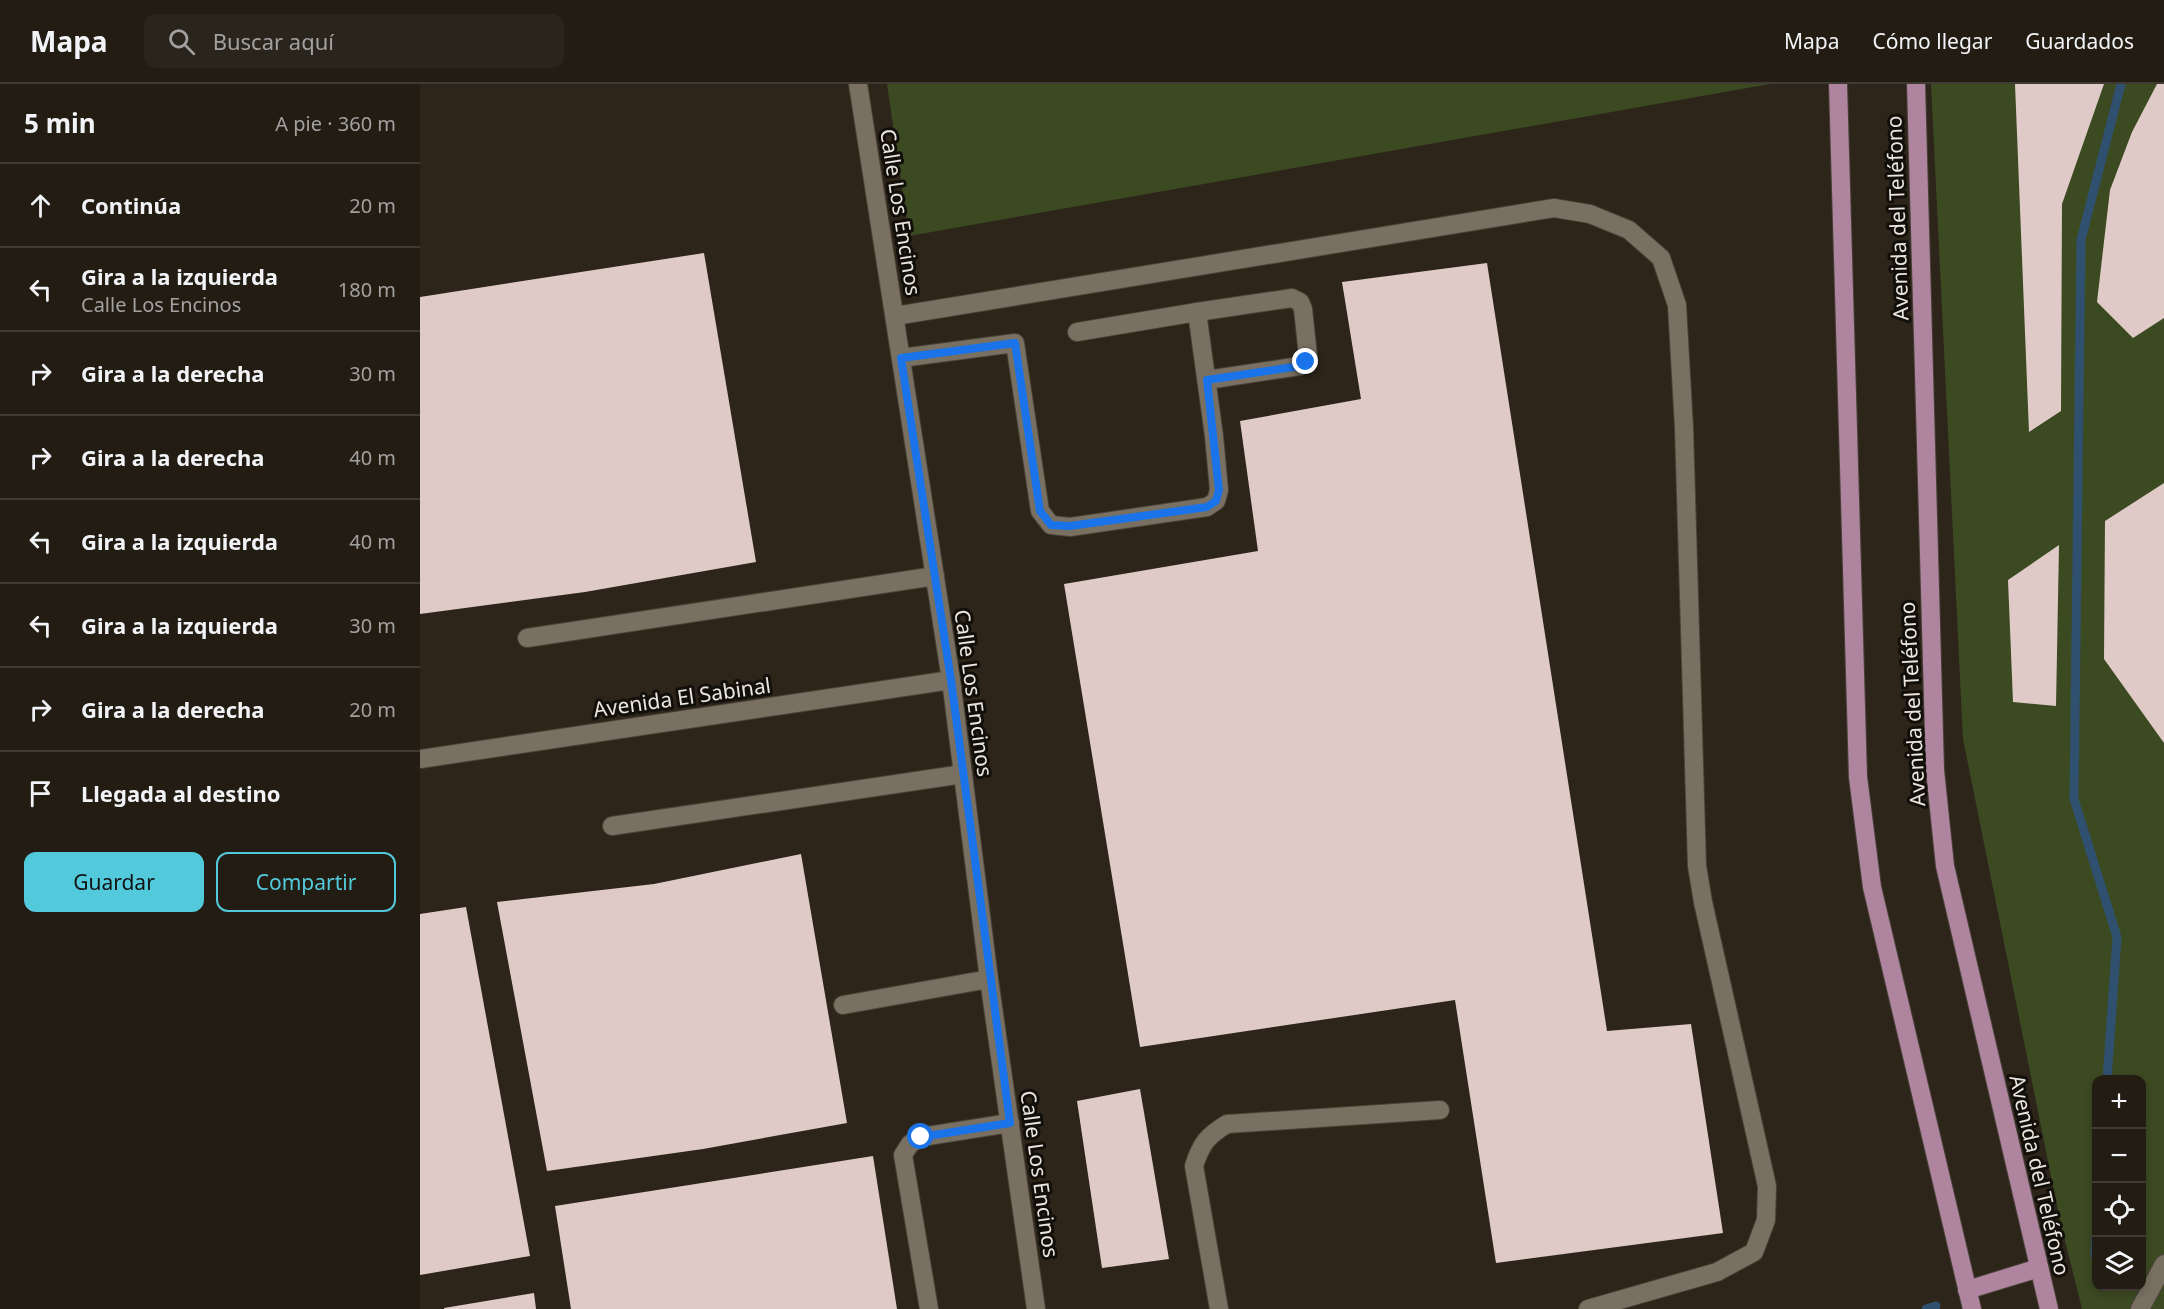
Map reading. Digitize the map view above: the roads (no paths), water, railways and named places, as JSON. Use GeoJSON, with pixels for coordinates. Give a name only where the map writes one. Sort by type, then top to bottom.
{"type":"FeatureCollection","features":[{"type":"Feature","properties":{"kind":"main road"},"geometry":{"type":"LineString","coordinates":[[1838,84],[1858,777],[1872,887],[1972,1309]]}},
{"type":"Feature","properties":{"kind":"main road","name":"Avenida del Teléfono"},"geometry":{"type":"LineString","coordinates":[[1916,84],[1935,770],[1945,866],[2049,1309]]}},
{"type":"Feature","properties":{"kind":"main road"},"geometry":{"type":"LineString","coordinates":[[1967,1290],[2038,1268]]}},
{"type":"Feature","properties":{"kind":"lane","name":"Calle Los Encinos"},"geometry":{"type":"LineString","coordinates":[[858,84],[951,680],[989,979],[1036,1309]]}},
{"type":"Feature","properties":{"kind":"lane"},"geometry":{"type":"LineString","coordinates":[[895,316],[1554,208],[1590,214],[1629,230],[1661,258],[1677,305],[1684,428],[1697,866],[1703,902],[1767,1186],[1766,1220],[1754,1252],[1717,1272],[1588,1309]]}},
{"type":"Feature","properties":{"kind":"lane"},"geometry":{"type":"LineString","coordinates":[[1077,332],[1292,298],[1300,302],[1303,309],[1308,356],[1306,362],[1300,366],[1207,380]]}},
{"type":"Feature","properties":{"kind":"lane"},"geometry":{"type":"LineString","coordinates":[[901,358],[1015,343],[1040,511],[1051,525],[1070,526],[1207,507],[1216,501],[1219,490],[1197,312]]}},
{"type":"Feature","properties":{"kind":"lane"},"geometry":{"type":"LineString","coordinates":[[527,638],[935,576]]}},
{"type":"Feature","properties":{"kind":"lane","name":"Avenida El Sabinal"},"geometry":{"type":"LineString","coordinates":[[420,759],[951,680]]}},
{"type":"Feature","properties":{"kind":"lane"},"geometry":{"type":"LineString","coordinates":[[612,826],[963,774]]}},
{"type":"Feature","properties":{"kind":"lane"},"geometry":{"type":"LineString","coordinates":[[843,1005],[989,979]]}},
{"type":"Feature","properties":{"kind":"lane"},"geometry":{"type":"LineString","coordinates":[[1219,1309],[1194,1166],[1199,1149],[1211,1133],[1227,1124],[1440,1110]]}},
{"type":"Feature","properties":{"kind":"lane"},"geometry":{"type":"LineString","coordinates":[[929,1309],[903,1155],[910,1144],[921,1137],[1010,1123]]}},
{"type":"Feature","properties":{"kind":"lane"},"geometry":{"type":"LineString","coordinates":[[2140,1309],[2164,1264]]}},
{"type":"Feature","properties":{"kind":"waterway"},"geometry":{"type":"LineString","coordinates":[[2107,1075],[2117,937],[2074,799],[2081,240],[2121,84]]}},
{"type":"Feature","properties":{"kind":"waterway"},"geometry":{"type":"LineString","coordinates":[[1926,1309],[1936,1306]]}}]}
